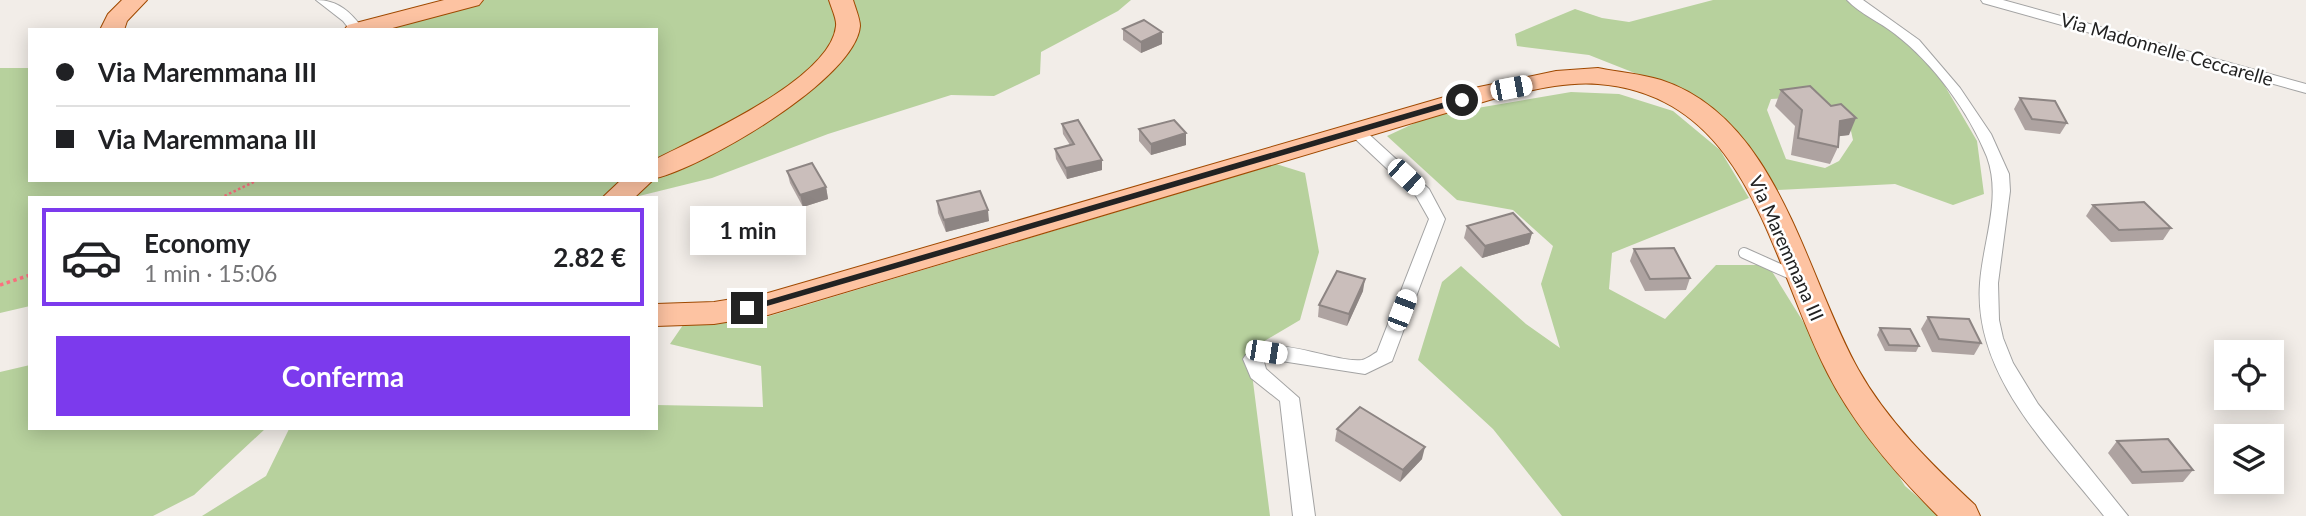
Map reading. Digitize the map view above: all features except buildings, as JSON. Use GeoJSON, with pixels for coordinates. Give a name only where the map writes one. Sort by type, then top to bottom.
{"type":"FeatureCollection","features":[{"type":"Feature","properties":{"kind":"main road"},"geometry":{"type":"LineString","coordinates":[[113,28],[116,19],[135,0]]}},
{"type":"Feature","properties":{"kind":"main road"},"geometry":{"type":"LineString","coordinates":[[365,28],[471,0]]}},
{"type":"Feature","properties":{"kind":"main road"},"geometry":{"type":"LineString","coordinates":[[658,169],[772,107],[833,61],[847,34],[847,12],[841,0]]}},
{"type":"Feature","properties":{"kind":"main road","name":"Via Maremmana III"},"geometry":{"type":"LineString","coordinates":[[658,315],[722,312],[780,301],[1488,92],[1567,78],[1604,77],[1654,88],[1695,109],[1717,127],[1740,152],[1769,197],[1835,355],[1864,405],[1902,454],[1962,516]]}},
{"type":"Feature","properties":{"kind":"main road"},"geometry":{"type":"LineString","coordinates":[[619,196],[636,182]]}},
{"type":"Feature","properties":{"kind":"street"},"geometry":{"type":"LineString","coordinates":[[323,0],[348,18],[356,28]]}},
{"type":"Feature","properties":{"kind":"street"},"geometry":{"type":"LineString","coordinates":[[1854,0],[1891,24],[1926,56],[1967,110],[1997,160],[2002,188],[1990,265],[1989,307],[1994,337],[2006,367],[2036,414],[2117,516]]}},
{"type":"Feature","properties":{"kind":"street","name":"Via Madonnelle Ceccarelle"},"geometry":{"type":"LineString","coordinates":[[1988,0],[2306,89]]}},
{"type":"Feature","properties":{"kind":"street"},"geometry":{"type":"LineString","coordinates":[[1304,516],[1289,398],[1258,373],[1253,359],[1266,352],[1365,367],[1385,356],[1437,219],[1423,193],[1356,131]]}},
{"type":"Feature","properties":{"kind":"lane"},"geometry":{"type":"LineString","coordinates":[[1744,253],[1801,279]]}},
{"type":"Feature","properties":{"kind":"path"},"geometry":{"type":"LineString","coordinates":[[224,196],[254,182]]}},
{"type":"Feature","properties":{"kind":"path"},"geometry":{"type":"LineString","coordinates":[[0,285],[28,276]]}},
{"type":"Feature","properties":{"kind":"green space"},"geometry":{"type":"Polygon","coordinates":[[[483,0],[1131,0],[1118,11],[1041,52],[1040,74],[994,96],[951,95],[828,134],[712,178],[639,196],[28,196],[28,306],[0,313],[0,68],[28,68],[28,182],[658,182],[658,28],[379,28],[483,0]]]}},
{"type":"Feature","properties":{"kind":"green space"},"geometry":{"type":"Polygon","coordinates":[[[1713,0],[1852,0],[1903,37],[1942,81],[1977,141],[1984,194],[1953,205],[1895,184],[1777,190],[1736,132],[1665,85],[1589,55],[1517,46],[1515,34],[1575,9],[1602,18],[1629,22],[1713,0]],[[1809,97],[1771,99],[1767,110],[1786,159],[1825,168],[1839,161],[1853,140],[1849,122],[1809,97]]]}},
{"type":"Feature","properties":{"kind":"green space"},"geometry":{"type":"Polygon","coordinates":[[[1571,92],[1619,94],[1673,111],[1720,150],[1749,198],[1612,253],[1609,289],[1665,319],[1716,265],[1768,265],[1905,486],[1940,516],[1562,516],[1493,429],[1418,360],[1442,282],[1461,266],[1526,324],[1560,348],[1541,284],[1553,246],[1513,210],[1457,200],[1387,136],[1430,116],[1571,92]]]}},
{"type":"Feature","properties":{"kind":"green space"},"geometry":{"type":"Polygon","coordinates":[[[1276,164],[1305,173],[1319,252],[1300,320],[1249,350],[1270,516],[202,516],[266,476],[289,430],[658,430],[658,405],[763,407],[761,366],[670,344],[683,325],[753,321],[1276,164]]]}},
{"type":"Feature","properties":{"kind":"green space"},"geometry":{"type":"Polygon","coordinates":[[[28,365],[28,430],[264,430],[194,495],[153,516],[0,516],[0,372],[28,365]]]}},
{"type":"Feature","properties":{"kind":"route"},"geometry":{"type":"LineString","coordinates":[[747,308],[805,294],[1462,100]]}}]}
